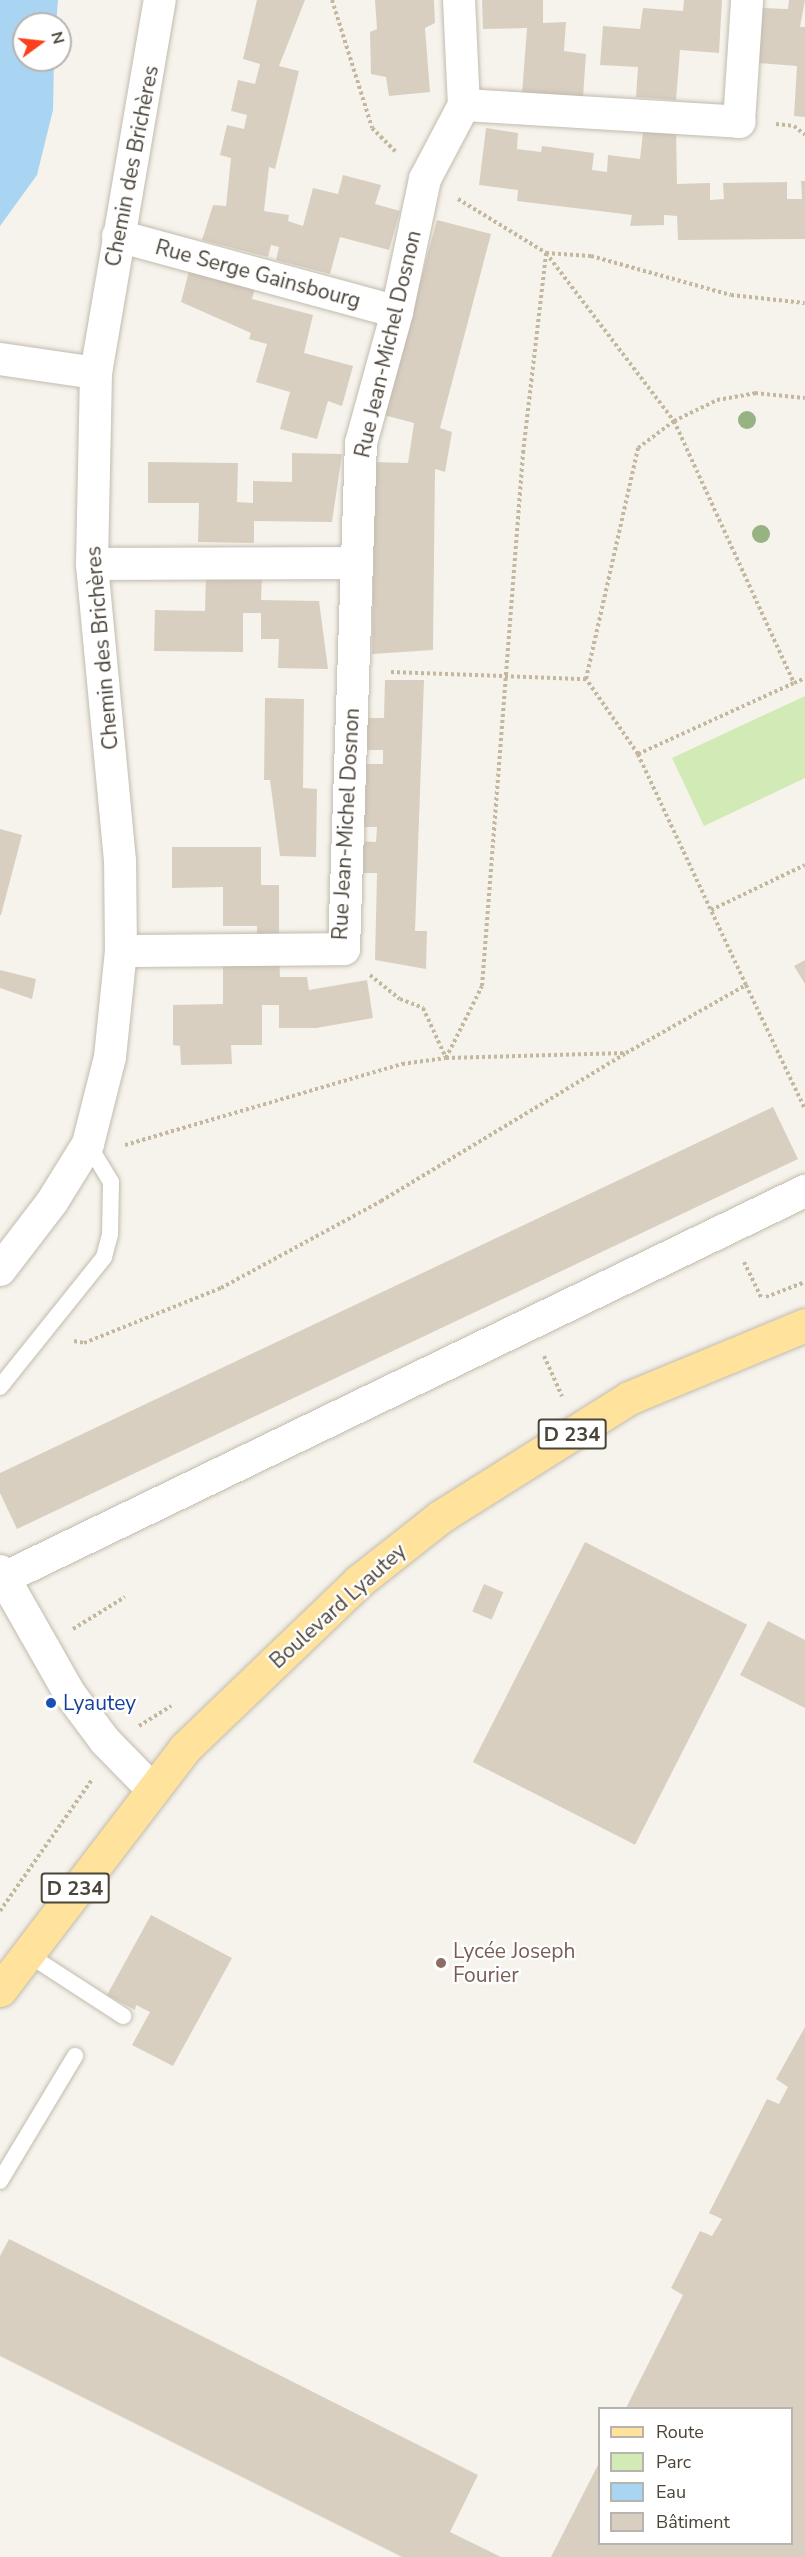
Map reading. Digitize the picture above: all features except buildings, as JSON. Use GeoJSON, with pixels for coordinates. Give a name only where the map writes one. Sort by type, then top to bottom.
{"type":"FeatureCollection","features":[{"type":"Feature","properties":{"kind":"main road","name":"Boulevard Lyautey"},"geometry":{"type":"LineString","coordinates":[[1,1984],[185,1748],[359,1581],[440,1517],[629,1398],[805,1325]]}},
{"type":"Feature","properties":{"kind":"street","name":"Chemin des Brichères"},"geometry":{"type":"LineString","coordinates":[[0,1270],[52,1202],[88,1144],[110,1057],[121,951],[120,861],[92,564],[96,373],[160,0]]}},
{"type":"Feature","properties":{"kind":"street"},"geometry":{"type":"LineString","coordinates":[[459,0],[464,105],[739,122],[747,0]]}},
{"type":"Feature","properties":{"kind":"street","name":"Rue Jean-Michel Dosnon"},"geometry":{"type":"LineString","coordinates":[[121,951],[344,949],[361,443],[397,312],[425,179],[464,105]]}},
{"type":"Feature","properties":{"kind":"street","name":"Rue Serge Gainsbourg"},"geometry":{"type":"LineString","coordinates":[[118,236],[397,312]]}},
{"type":"Feature","properties":{"kind":"street"},"geometry":{"type":"LineString","coordinates":[[0,359],[96,373]]}},
{"type":"Feature","properties":{"kind":"street"},"geometry":{"type":"LineString","coordinates":[[92,564],[356,563]]}},
{"type":"Feature","properties":{"kind":"street"},"geometry":{"type":"LineString","coordinates":[[152,1789],[92,1724],[42,1649],[2,1574],[805,1191]]}},
{"type":"Feature","properties":{"kind":"lane"},"geometry":{"type":"LineString","coordinates":[[0,1387],[44,1335],[104,1257],[110,1235],[111,1182],[88,1144]]}},
{"type":"Feature","properties":{"kind":"lane"},"geometry":{"type":"LineString","coordinates":[[26,1953],[123,2016]]}},
{"type":"Feature","properties":{"kind":"lane"},"geometry":{"type":"LineString","coordinates":[[0,2181],[75,2056]]}},
{"type":"Feature","properties":{"kind":"path"},"geometry":{"type":"LineString","coordinates":[[332,0],[372,128],[425,179],[546,253],[674,421],[794,683]]}},
{"type":"Feature","properties":{"kind":"path"},"geometry":{"type":"LineString","coordinates":[[546,253],[591,256],[730,295],[805,303]]}},
{"type":"Feature","properties":{"kind":"path"},"geometry":{"type":"LineString","coordinates":[[446,1058],[482,986],[523,453],[546,253]]}},
{"type":"Feature","properties":{"kind":"path"},"geometry":{"type":"LineString","coordinates":[[805,398],[755,393],[717,400],[674,421],[638,448],[586,679],[638,754],[805,1109]]}},
{"type":"Feature","properties":{"kind":"path"},"geometry":{"type":"LineString","coordinates":[[354,670],[586,679]]}},
{"type":"Feature","properties":{"kind":"path"},"geometry":{"type":"LineString","coordinates":[[638,754],[805,678]]}},
{"type":"Feature","properties":{"kind":"path"},"geometry":{"type":"LineString","coordinates":[[711,910],[805,865]]}},
{"type":"Feature","properties":{"kind":"path"},"geometry":{"type":"LineString","coordinates":[[344,949],[400,999],[423,1008],[446,1058]]}},
{"type":"Feature","properties":{"kind":"path"},"geometry":{"type":"LineString","coordinates":[[44,1335],[84,1343],[221,1288],[381,1201],[626,1053],[746,985]]}},
{"type":"Feature","properties":{"kind":"path"},"geometry":{"type":"LineString","coordinates":[[88,1144],[132,1145],[402,1064],[446,1058],[626,1053]]}},
{"type":"Feature","properties":{"kind":"path"},"geometry":{"type":"LineString","coordinates":[[42,1649],[125,1598]]}},
{"type":"Feature","properties":{"kind":"green space"},"geometry":{"type":"Polygon","coordinates":[[[805,696],[805,778],[704,826],[672,758],[805,696]]]}},
{"type":"Feature","properties":{"kind":"water"},"geometry":{"type":"Polygon","coordinates":[[[0,0],[58,0],[57,12],[12,12],[12,72],[54,72],[53,110],[37,175],[0,226],[0,0]]]}},
{"type":"Feature","properties":{"kind":"place","name":"Lyautey"},"geometry":{"type":"Point","coordinates":[51,1703]}},
{"type":"Feature","properties":{"kind":"place","name":"Lycée Joseph Fourier"},"geometry":{"type":"Point","coordinates":[441,1963]}}]}
